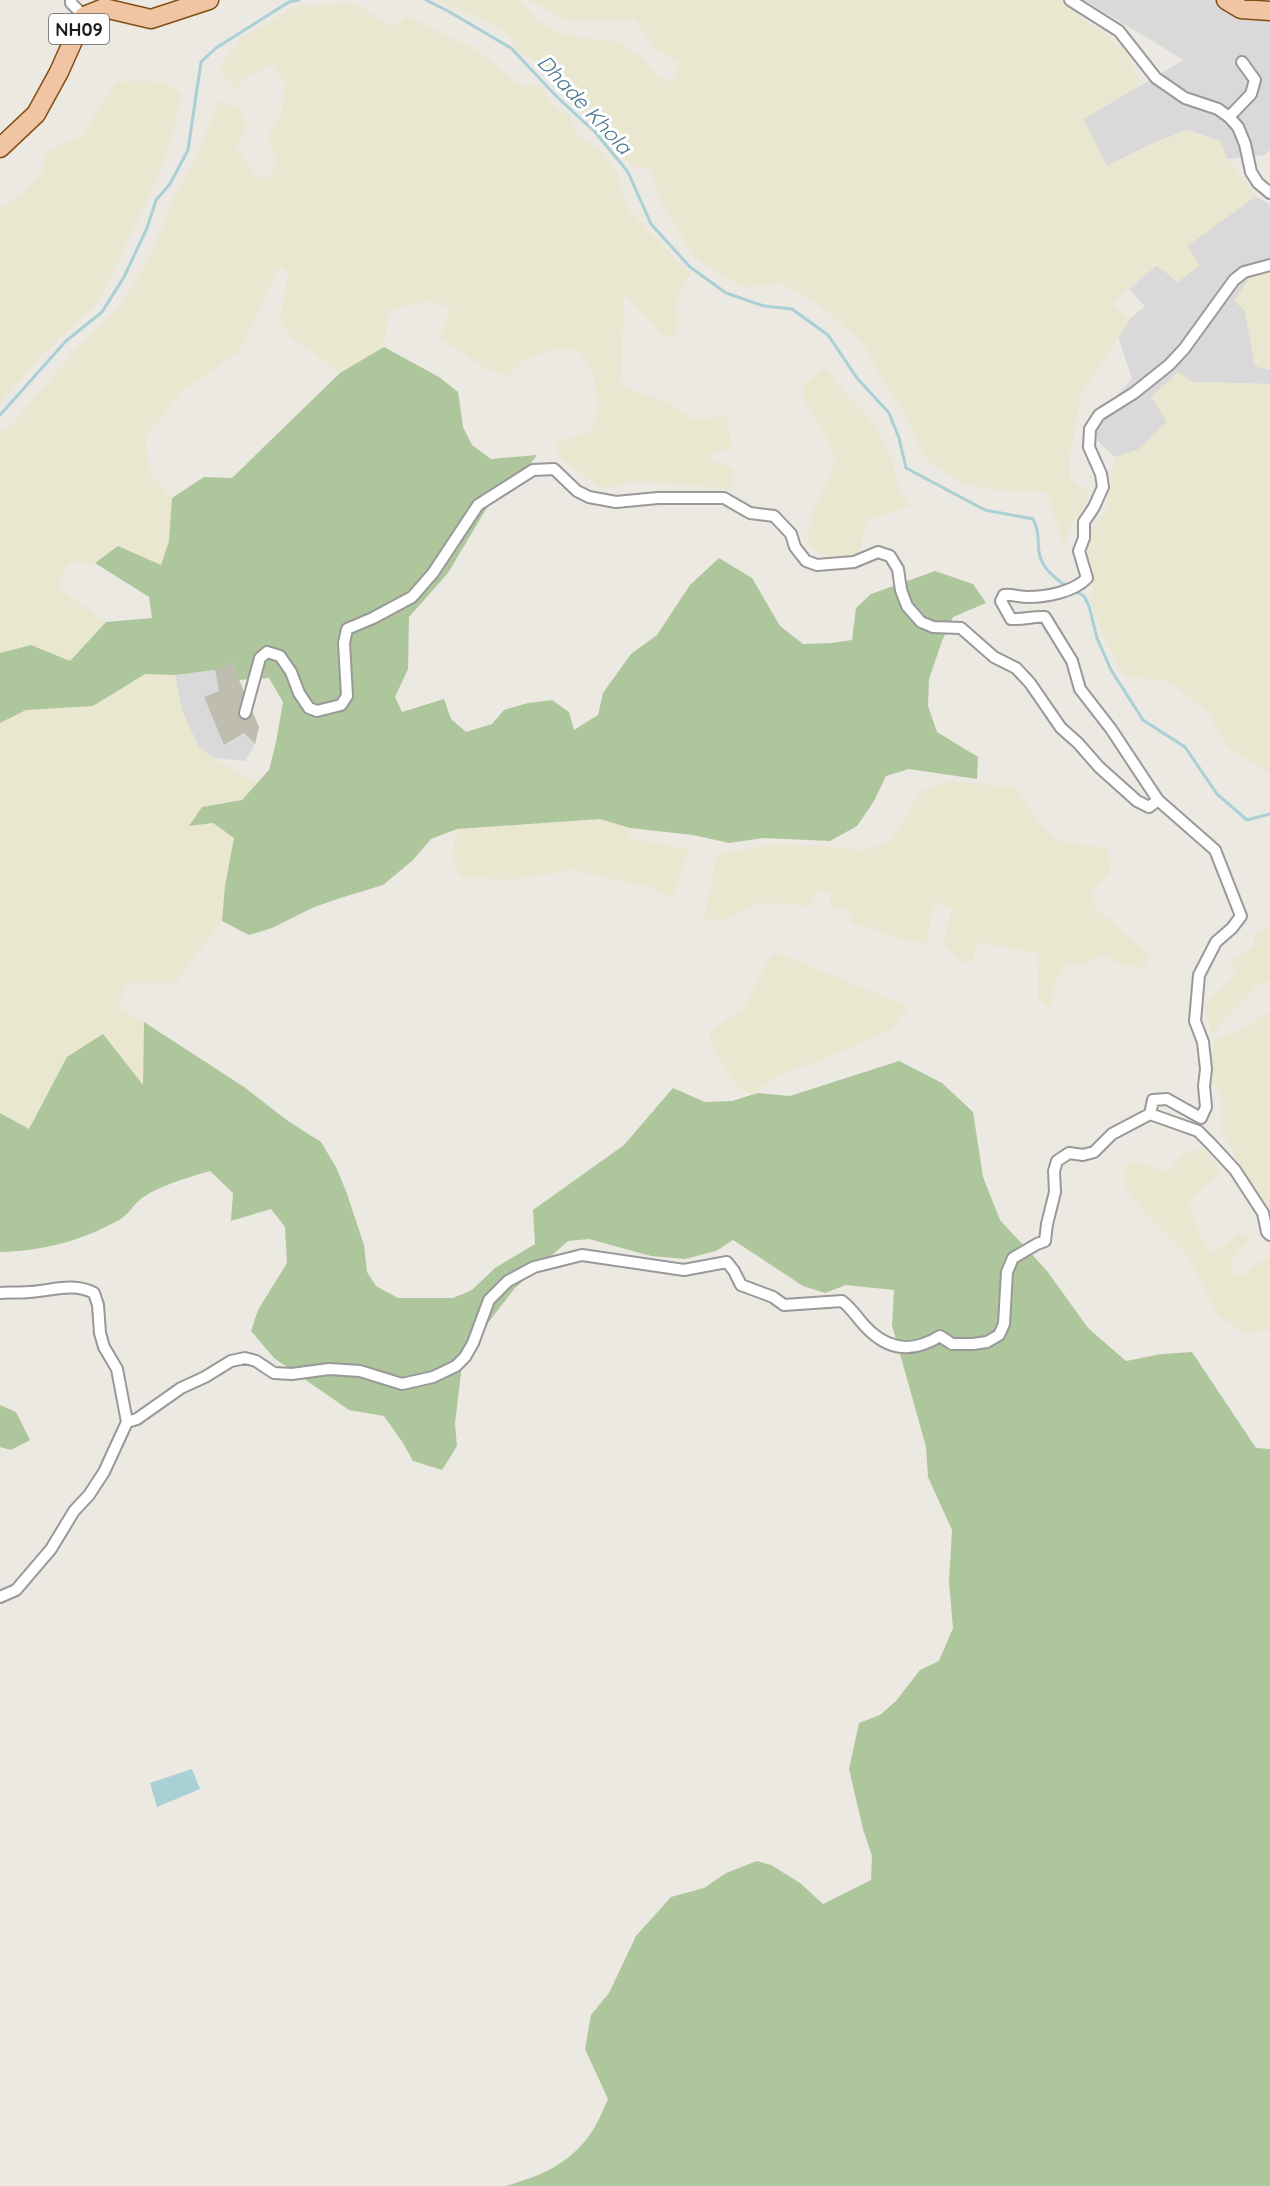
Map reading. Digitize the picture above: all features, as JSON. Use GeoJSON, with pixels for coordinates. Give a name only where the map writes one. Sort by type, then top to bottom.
{"type":"FeatureCollection","features":[{"type":"Feature","properties":{"kind":"main road","name":"NH09"},"geometry":{"type":"LineString","coordinates":[[0,148],[36,114],[59,72],[84,16],[104,8],[151,19],[209,0]]}},
{"type":"Feature","properties":{"kind":"main road"},"geometry":{"type":"LineString","coordinates":[[1226,0],[1241,9],[1270,11]]}},
{"type":"Feature","properties":{"kind":"street"},"geometry":{"type":"LineString","coordinates":[[71,0],[71,3],[84,16]]}},
{"type":"Feature","properties":{"kind":"street"},"geometry":{"type":"LineString","coordinates":[[1070,0],[1119,31],[1156,78],[1185,98],[1218,109],[1229,117],[1238,128],[1245,144],[1251,172],[1258,183],[1270,193]]}},
{"type":"Feature","properties":{"kind":"street"},"geometry":{"type":"LineString","coordinates":[[1229,117],[1251,94],[1255,80],[1242,62]]}},
{"type":"Feature","properties":{"kind":"street"},"geometry":{"type":"LineString","coordinates":[[1150,1114],[1153,1100],[1167,1100],[1201,1118],[1206,1107],[1203,1086],[1206,1069],[1203,1042],[1195,1021],[1199,975],[1216,942],[1241,916],[1215,850],[1158,800],[1111,729],[1080,689],[1072,661],[1045,617],[1011,619],[1001,601],[1004,595],[1015,594],[1027,597],[1066,591],[1081,585],[1087,578],[1079,551],[1084,538],[1084,522],[1104,487],[1089,447],[1090,429],[1099,415],[1134,393],[1169,365],[1184,349],[1234,280],[1244,272],[1270,265]]}},
{"type":"Feature","properties":{"kind":"street"},"geometry":{"type":"LineString","coordinates":[[245,713],[260,658],[267,652],[280,656],[291,672],[299,693],[309,708],[317,711],[341,705],[347,696],[344,643],[347,628],[373,618],[412,597],[433,573],[478,505],[532,470],[554,469],[577,490],[589,497],[616,502],[658,498],[724,498],[750,513],[774,516],[791,534],[795,547],[806,561],[817,565],[854,562],[878,552],[890,556],[898,569],[901,590],[907,606],[921,622],[933,627],[961,628],[994,657],[1016,668],[1030,682],[1061,728],[1099,767],[1137,801],[1149,807],[1158,800]]}},
{"type":"Feature","properties":{"kind":"street"},"geometry":{"type":"LineString","coordinates":[[127,1422],[136,1419],[181,1388],[231,1361],[245,1358],[256,1361],[274,1373],[300,1373],[329,1369],[360,1371],[402,1384],[433,1377],[456,1366],[465,1357],[473,1343],[489,1300],[508,1281],[534,1268],[582,1255],[684,1270],[727,1263],[741,1285],[773,1297],[784,1305],[842,1301],[851,1308],[870,1332],[896,1347],[925,1346],[940,1336],[952,1344],[987,1342],[999,1335],[1004,1324],[1007,1272],[1012,1258],[1046,1241],[1047,1224],[1055,1192],[1053,1171],[1057,1161],[1069,1153],[1083,1155],[1094,1152],[1112,1134],[1150,1114],[1198,1131],[1235,1170],[1263,1213],[1267,1232],[1270,1235]]}},
{"type":"Feature","properties":{"kind":"street"},"geometry":{"type":"LineString","coordinates":[[0,1293],[45,1291],[69,1287],[84,1288],[94,1293],[98,1305],[100,1333],[104,1347],[117,1369],[127,1422],[104,1472],[89,1495],[74,1511],[51,1549],[16,1590],[0,1597]]}},
{"type":"Feature","properties":{"kind":"shaded area"},"geometry":{"type":"Polygon","coordinates":[[[435,0],[520,0],[539,22],[561,33],[596,40],[618,41],[642,58],[659,77],[672,82],[678,63],[653,47],[635,20],[566,20],[529,0],[1060,0],[1125,50],[1137,74],[1140,85],[1083,119],[1107,166],[1151,144],[1187,130],[1220,141],[1227,159],[1256,196],[1187,246],[1200,265],[1178,282],[1156,265],[1112,304],[1130,319],[1081,392],[1070,456],[1070,479],[1091,495],[1075,519],[1064,545],[1047,492],[996,490],[964,485],[924,457],[905,415],[862,342],[817,303],[781,283],[746,287],[724,278],[693,255],[663,205],[650,169],[632,166],[545,68],[529,57],[518,53],[511,37],[492,24],[435,0]]]}},
{"type":"Feature","properties":{"kind":"shaded area"},"geometry":{"type":"Polygon","coordinates":[[[1084,0],[1270,0],[1270,149],[1265,155],[1227,159],[1220,141],[1187,130],[1151,144],[1107,166],[1083,119],[1184,60],[1084,0]]]}},
{"type":"Feature","properties":{"kind":"shaded area"},"geometry":{"type":"Polygon","coordinates":[[[353,3],[393,27],[407,16],[477,50],[518,84],[542,87],[550,103],[571,118],[577,135],[602,152],[616,174],[627,208],[690,274],[676,301],[676,337],[665,337],[624,294],[621,386],[666,401],[695,420],[727,416],[732,448],[710,454],[711,461],[734,468],[732,489],[638,481],[602,489],[560,457],[554,444],[591,430],[598,410],[594,375],[578,351],[556,348],[528,358],[507,376],[484,368],[440,338],[450,308],[430,300],[389,311],[384,347],[340,373],[292,338],[280,322],[288,272],[280,266],[239,352],[180,393],[146,437],[149,472],[172,498],[169,541],[161,565],[118,546],[95,563],[68,563],[58,588],[106,622],[70,661],[31,645],[0,653],[0,431],[10,426],[81,344],[122,304],[150,256],[176,193],[199,152],[218,101],[239,108],[247,127],[236,148],[257,177],[268,178],[277,165],[268,137],[281,114],[285,83],[272,65],[245,78],[235,89],[219,68],[240,39],[294,7],[353,3]]]}},
{"type":"Feature","properties":{"kind":"shaded area"},"geometry":{"type":"Polygon","coordinates":[[[116,82],[164,82],[182,94],[173,132],[156,181],[100,300],[39,358],[0,403],[0,208],[23,192],[42,173],[45,152],[82,136],[116,82]]]}},
{"type":"Feature","properties":{"kind":"shaded area"},"geometry":{"type":"Polygon","coordinates":[[[1256,196],[1270,205],[1270,268],[1245,311],[1255,366],[1270,370],[1270,384],[1192,382],[1168,422],[1137,450],[1115,457],[1086,430],[1132,379],[1118,336],[1130,319],[1145,306],[1129,289],[1157,265],[1256,196]]]}},
{"type":"Feature","properties":{"kind":"shaded area"},"geometry":{"type":"Polygon","coordinates":[[[1270,268],[1270,370],[1255,366],[1245,311],[1234,301],[1252,274],[1270,268]]]}},
{"type":"Feature","properties":{"kind":"shaded area"},"geometry":{"type":"Polygon","coordinates":[[[826,368],[851,400],[876,426],[893,462],[898,489],[911,505],[869,520],[864,527],[858,559],[837,568],[807,543],[813,512],[836,462],[827,438],[804,400],[803,385],[826,368]]]}},
{"type":"Feature","properties":{"kind":"shaded area"},"geometry":{"type":"Polygon","coordinates":[[[1178,372],[1193,382],[1270,384],[1270,774],[1227,747],[1209,713],[1170,682],[1125,676],[1105,639],[1090,601],[1093,586],[1087,567],[1086,540],[1106,509],[1115,457],[1137,450],[1167,422],[1151,397],[1178,372]]]}},
{"type":"Feature","properties":{"kind":"shaded area"},"geometry":{"type":"Polygon","coordinates":[[[232,663],[259,727],[255,744],[244,733],[224,745],[204,697],[219,691],[215,670],[232,663]]]}},
{"type":"Feature","properties":{"kind":"shaded area"},"geometry":{"type":"Polygon","coordinates":[[[215,670],[219,691],[204,697],[224,745],[244,733],[255,744],[245,761],[213,758],[198,746],[182,710],[175,675],[215,670]]]}},
{"type":"Feature","properties":{"kind":"shaded area"},"geometry":{"type":"Polygon","coordinates":[[[145,674],[175,675],[182,710],[198,746],[213,758],[258,783],[242,800],[202,807],[189,825],[213,823],[234,838],[225,886],[222,921],[175,983],[126,983],[118,1006],[144,1022],[143,1086],[67,1057],[29,1129],[0,1113],[0,724],[26,710],[93,706],[145,674]]]}},
{"type":"Feature","properties":{"kind":"shaded area"},"geometry":{"type":"Polygon","coordinates":[[[953,781],[1016,788],[1039,823],[1057,841],[1107,848],[1111,872],[1091,891],[1097,909],[1151,956],[1142,968],[1116,963],[1103,954],[1079,967],[1069,963],[1056,981],[1050,1008],[1038,998],[1039,954],[976,942],[973,960],[965,964],[943,944],[952,909],[934,902],[926,943],[893,938],[852,923],[848,911],[829,906],[831,892],[819,889],[810,906],[760,903],[722,922],[704,918],[717,855],[765,845],[829,846],[862,850],[888,843],[903,823],[920,791],[953,781]]]}},
{"type":"Feature","properties":{"kind":"shaded area"},"geometry":{"type":"Polygon","coordinates":[[[600,819],[630,828],[629,839],[689,849],[672,899],[646,886],[572,870],[509,880],[460,877],[452,855],[457,829],[600,819]]]}},
{"type":"Feature","properties":{"kind":"shaded area"},"geometry":{"type":"Polygon","coordinates":[[[1270,926],[1270,980],[1256,986],[1211,1035],[1205,1004],[1238,972],[1229,961],[1255,947],[1253,935],[1270,926]]]}},
{"type":"Feature","properties":{"kind":"shaded area"},"geometry":{"type":"Polygon","coordinates":[[[776,952],[909,1007],[891,1030],[780,1075],[751,1095],[737,1086],[718,1058],[709,1033],[744,1007],[766,963],[776,952]]]}},
{"type":"Feature","properties":{"kind":"shaded area"},"geometry":{"type":"Polygon","coordinates":[[[1270,1011],[1270,1209],[1251,1183],[1221,1129],[1221,1092],[1210,1082],[1214,1041],[1245,1028],[1270,1011]]]}},
{"type":"Feature","properties":{"kind":"shaded area"},"geometry":{"type":"Polygon","coordinates":[[[1203,1148],[1221,1172],[1189,1201],[1202,1240],[1213,1254],[1240,1233],[1252,1237],[1231,1260],[1234,1273],[1242,1276],[1270,1257],[1270,1330],[1245,1333],[1217,1314],[1189,1258],[1155,1224],[1125,1189],[1124,1165],[1142,1163],[1169,1172],[1180,1156],[1203,1148]]]}},
{"type":"Feature","properties":{"kind":"green space"},"geometry":{"type":"Polygon","coordinates":[[[384,347],[439,377],[458,392],[463,427],[472,445],[491,459],[537,455],[517,481],[488,506],[448,573],[409,617],[408,669],[395,697],[402,712],[444,699],[451,719],[466,732],[492,724],[504,710],[528,703],[552,700],[569,712],[574,730],[598,715],[603,693],[631,654],[657,635],[690,585],[719,558],[752,578],[780,626],[803,644],[852,640],[856,608],[871,594],[935,571],[973,584],[986,603],[953,617],[929,679],[928,706],[937,732],[978,757],[977,779],[909,769],[886,776],[874,801],[857,826],[830,841],[764,838],[729,843],[693,835],[630,828],[600,819],[457,829],[431,839],[413,860],[383,885],[312,908],[272,928],[249,935],[222,921],[225,886],[234,838],[213,823],[189,826],[202,807],[242,800],[269,770],[283,702],[269,678],[239,680],[232,663],[215,670],[175,675],[145,674],[93,706],[26,710],[0,723],[0,653],[31,645],[70,661],[106,622],[152,618],[149,597],[95,563],[118,546],[161,565],[169,541],[172,498],[204,477],[232,478],[340,373],[384,347]]]}},
{"type":"Feature","properties":{"kind":"green space"},"geometry":{"type":"Polygon","coordinates":[[[144,1022],[244,1087],[288,1121],[321,1142],[336,1167],[346,1191],[364,1245],[367,1272],[376,1286],[398,1298],[453,1298],[472,1290],[495,1268],[535,1244],[533,1210],[624,1145],[673,1088],[705,1102],[732,1101],[758,1093],[790,1096],[899,1061],[942,1083],[973,1112],[983,1177],[1000,1220],[1047,1271],[1088,1328],[1126,1361],[1162,1354],[1192,1352],[1256,1448],[1270,1449],[1270,2186],[505,2186],[542,2173],[564,2161],[583,2144],[596,2125],[608,2099],[585,2049],[591,2015],[609,1993],[636,1936],[671,1897],[704,1888],[726,1873],[757,1861],[771,1865],[800,1883],[823,1904],[871,1880],[872,1856],[863,1829],[849,1769],[859,1723],[880,1715],[896,1701],[920,1670],[939,1661],[953,1628],[949,1582],[952,1530],[928,1477],[926,1447],[892,1325],[894,1290],[846,1285],[825,1293],[803,1286],[733,1240],[716,1251],[685,1259],[651,1256],[589,1239],[568,1241],[515,1288],[463,1355],[455,1424],[457,1446],[442,1470],[413,1461],[384,1416],[349,1410],[274,1358],[251,1331],[258,1310],[287,1263],[285,1227],[271,1209],[231,1221],[233,1193],[210,1171],[150,1193],[139,1200],[122,1218],[90,1234],[47,1247],[0,1252],[0,1113],[29,1129],[67,1057],[103,1034],[143,1085],[144,1022]]]}},
{"type":"Feature","properties":{"kind":"green space"},"geometry":{"type":"Polygon","coordinates":[[[0,1405],[16,1412],[30,1440],[11,1450],[0,1447],[0,1405]]]}},
{"type":"Feature","properties":{"kind":"water"},"geometry":{"type":"Polygon","coordinates":[[[192,1769],[200,1789],[157,1807],[150,1783],[192,1769]]]}},
{"type":"Feature","properties":{"kind":"waterway","name":"Dhade Khola"},"geometry":{"type":"LineString","coordinates":[[0,415],[66,341],[102,312],[124,277],[147,228],[156,200],[170,184],[188,150],[201,62],[216,48],[289,2],[299,0]]}},
{"type":"Feature","properties":{"kind":"waterway","name":"Dhade Khola"},"geometry":{"type":"LineString","coordinates":[[426,0],[511,48],[557,97],[595,132],[628,172],[651,224],[690,267],[726,293],[764,306],[792,309],[828,335],[857,378],[889,413],[899,438],[906,468],[985,510],[1033,519],[1040,558],[1054,577],[1069,588]]}},
{"type":"Feature","properties":{"kind":"waterway","name":"Dhade Khola"},"geometry":{"type":"LineString","coordinates":[[1075,591],[1084,596],[1089,606],[1097,638],[1111,670],[1143,720],[1185,747],[1217,794],[1247,820],[1270,814]]}}]}
